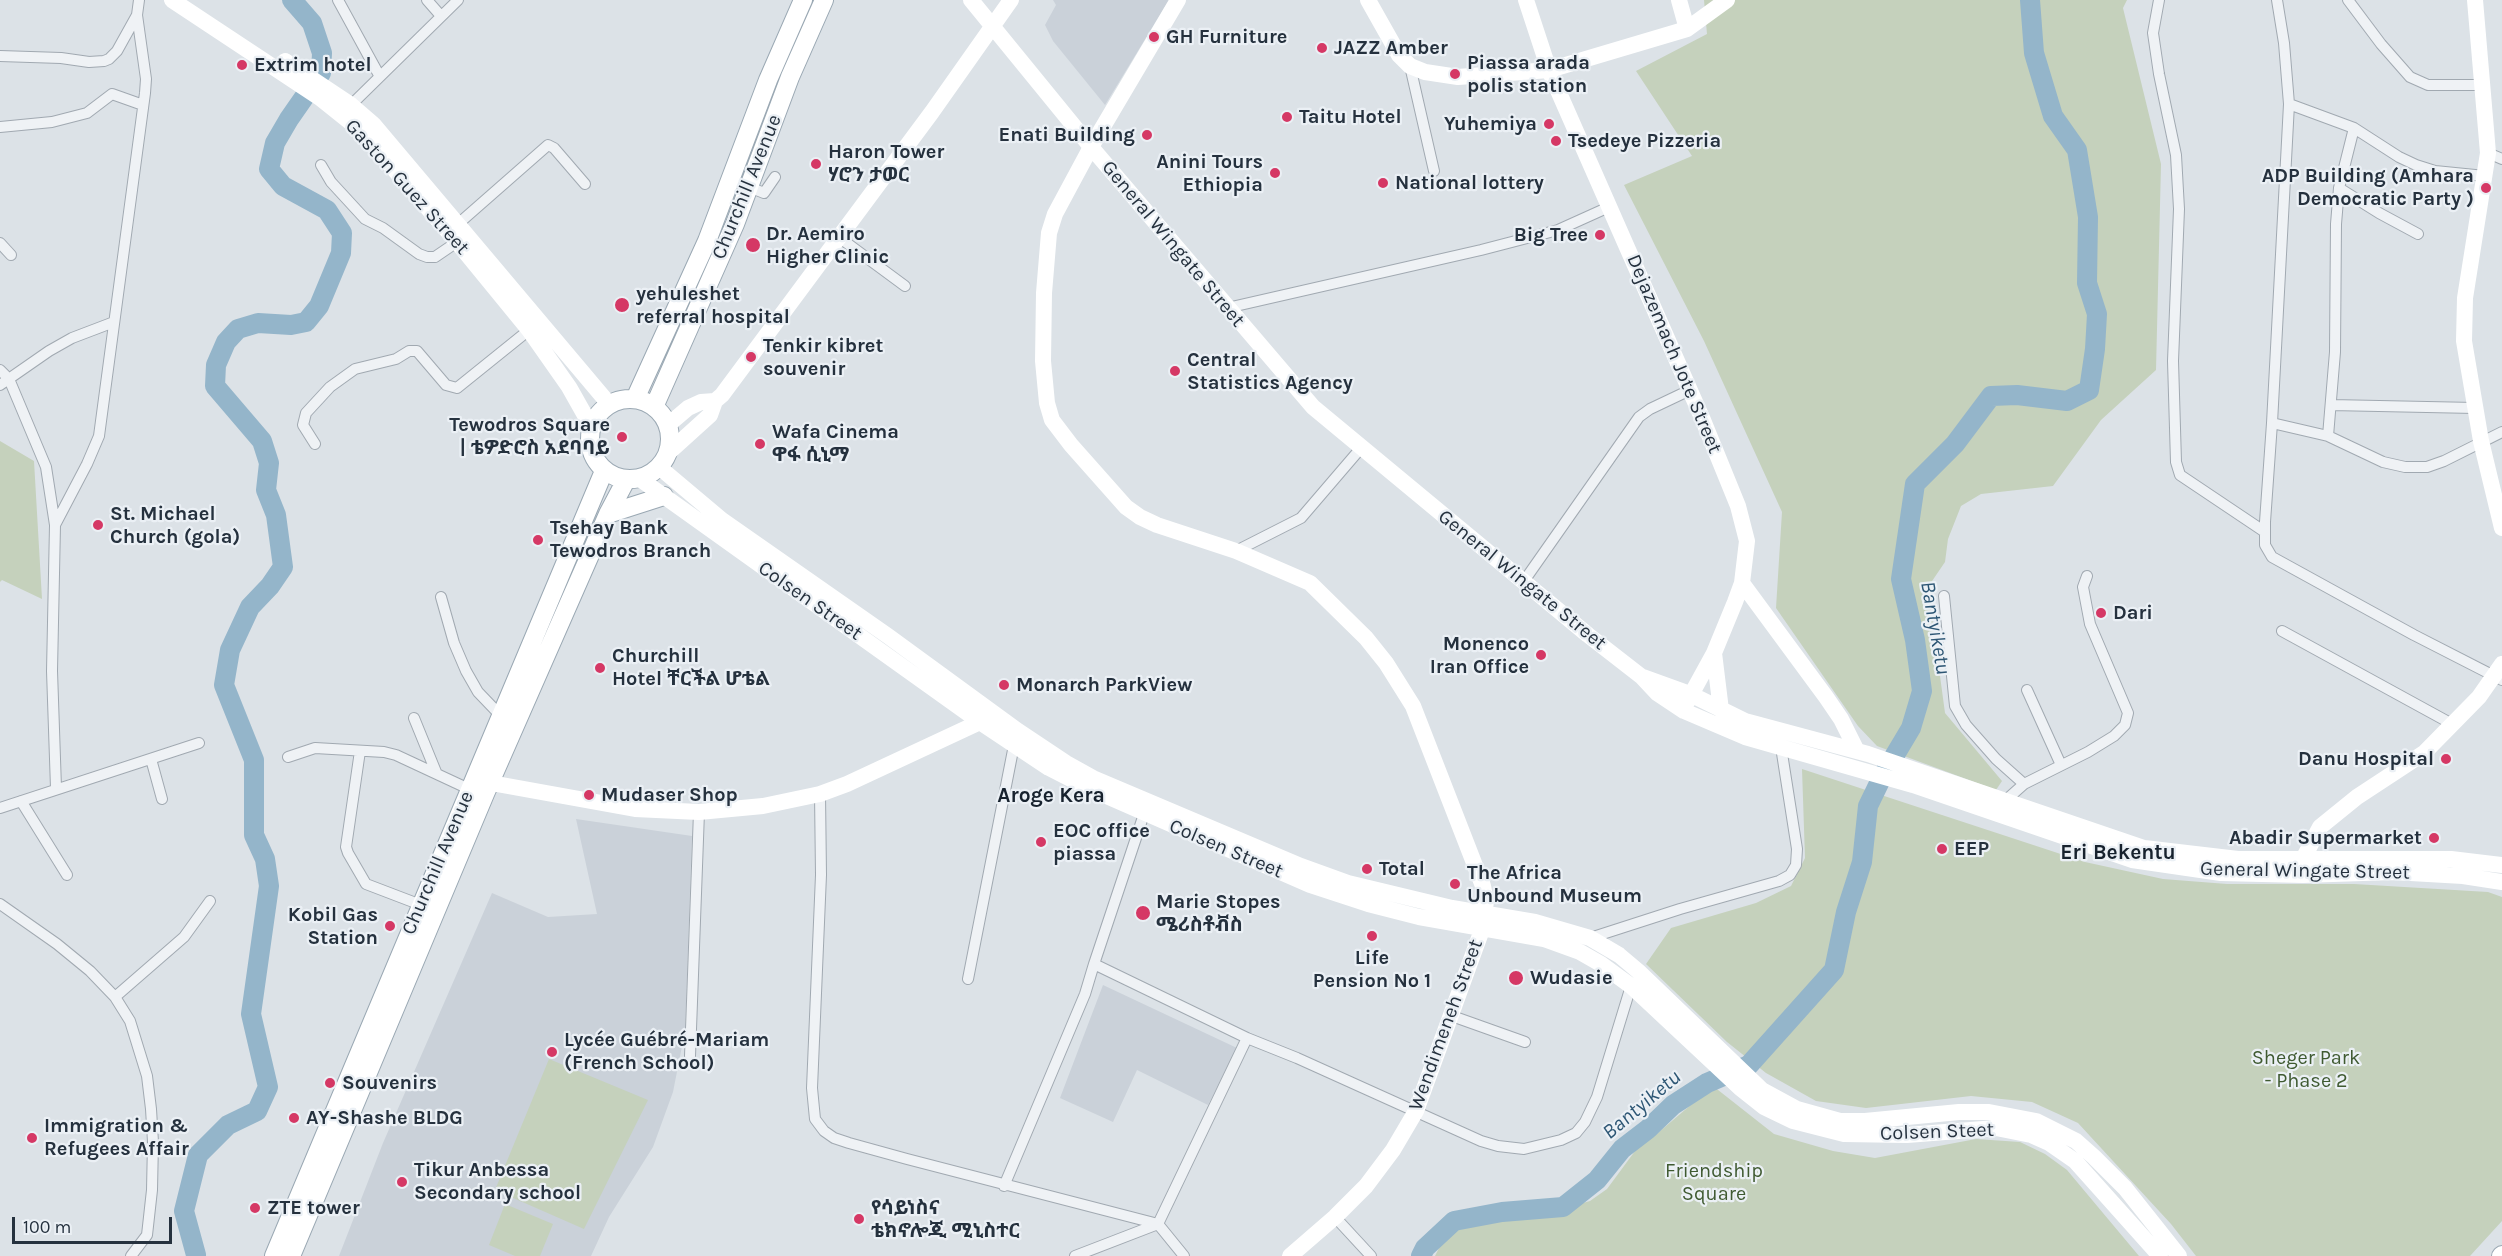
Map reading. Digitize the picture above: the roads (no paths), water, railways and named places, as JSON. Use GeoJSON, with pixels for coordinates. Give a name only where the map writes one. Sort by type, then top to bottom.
{"type":"FeatureCollection","features":[{"type":"Feature","properties":{"kind":"main road","name":"Gaston Guez Street"},"geometry":{"type":"LineString","coordinates":[[172,0],[323,93],[351,105],[373,124],[451,222],[609,404]]}},
{"type":"Feature","properties":{"kind":"main road","name":"Gaston Guez Street"},"geometry":{"type":"LineString","coordinates":[[191,0],[304,81]]}},
{"type":"Feature","properties":{"kind":"main road","name":"Churchill Avenue"},"geometry":{"type":"LineString","coordinates":[[635,399],[707,241],[768,80],[803,0]]}},
{"type":"Feature","properties":{"kind":"main road","name":"Churchill Avenue"},"geometry":{"type":"LineString","coordinates":[[654,407],[749,187],[790,77],[824,0]]}},
{"type":"Feature","properties":{"kind":"main road","name":"General Wingate Street"},"geometry":{"type":"LineString","coordinates":[[972,0],[1091,147],[1313,407],[1642,677],[1657,693],[1684,711],[1745,737],[1863,771],[1915,779],[2006,800],[2144,848],[2303,867]]}},
{"type":"Feature","properties":{"kind":"main road"},"geometry":{"type":"LineString","coordinates":[[664,460],[670,439],[668,425],[654,407],[635,399],[609,404],[601,410],[591,426],[589,438],[596,462],[604,471],[615,477],[633,479],[664,460],[710,415],[716,401],[840,238],[1011,0]]}},
{"type":"Feature","properties":{"kind":"main road"},"geometry":{"type":"LineString","coordinates":[[1178,0],[1091,147],[1055,214],[1049,233],[1044,293],[1043,360],[1047,403],[1052,420],[1126,507],[1140,517],[1156,525],[1236,551],[1310,583],[1346,616],[1386,663],[1413,706],[1483,886],[1486,901],[1484,921]]}},
{"type":"Feature","properties":{"kind":"main road"},"geometry":{"type":"LineString","coordinates":[[1368,0],[1399,55],[1410,66],[1437,75],[1458,76],[1549,70],[1687,29],[1727,0]]}},
{"type":"Feature","properties":{"kind":"main road","name":"Dejazemach Jote Street"},"geometry":{"type":"LineString","coordinates":[[1526,0],[1549,70],[1656,309],[1738,506],[1747,541],[1742,583],[1714,653],[1690,694],[1684,711]]}},
{"type":"Feature","properties":{"kind":"main road"},"geometry":{"type":"LineString","coordinates":[[1678,0],[1687,29]]}},
{"type":"Feature","properties":{"kind":"main road"},"geometry":{"type":"LineString","coordinates":[[2475,0],[2482,85],[2495,156],[2485,176],[2465,298],[2464,341],[2481,441],[2502,528]]}},
{"type":"Feature","properties":{"kind":"main road","name":"Gaston Guez Street"},"geometry":{"type":"LineString","coordinates":[[323,93],[451,222],[457,242],[529,330],[569,387],[591,426]]}},
{"type":"Feature","properties":{"kind":"main road"},"geometry":{"type":"LineString","coordinates":[[668,425],[688,408],[701,402],[716,401]]}},
{"type":"Feature","properties":{"kind":"main road"},"geometry":{"type":"LineString","coordinates":[[664,460],[722,520],[986,717],[1066,763],[1091,783],[1321,874],[1373,891],[1484,921],[1535,922],[1590,938],[1619,955],[1638,971],[1696,1038]]}},
{"type":"Feature","properties":{"kind":"main road","name":"Churchill Avenue"},"geometry":{"type":"LineString","coordinates":[[274,1256],[604,471]]}},
{"type":"Feature","properties":{"kind":"main road","name":"Churchill Avenue"},"geometry":{"type":"LineString","coordinates":[[291,1256],[490,783],[608,514],[633,479]]}},
{"type":"Feature","properties":{"kind":"main road","name":"Colsen Street"},"geometry":{"type":"LineString","coordinates":[[633,479],[664,496],[986,717],[1014,745],[1091,783],[1144,814],[1310,885],[1358,901],[1419,917],[1484,921],[1580,952],[1631,986],[1696,1038]]}},
{"type":"Feature","properties":{"kind":"main road"},"geometry":{"type":"LineString","coordinates":[[608,514],[664,496]]}},
{"type":"Feature","properties":{"kind":"main road"},"geometry":{"type":"LineString","coordinates":[[1742,583],[1826,697],[1862,752]]}},
{"type":"Feature","properties":{"kind":"main road"},"geometry":{"type":"LineString","coordinates":[[1714,653],[1720,710]]}},
{"type":"Feature","properties":{"kind":"main road"},"geometry":{"type":"LineString","coordinates":[[2303,867],[2320,827],[2357,797],[2424,753],[2479,698],[2499,673]]}},
{"type":"Feature","properties":{"kind":"main road","name":"General Wingate Street"},"geometry":{"type":"LineString","coordinates":[[1642,677],[1690,694],[1745,722],[1862,752],[1915,779],[2132,860],[2221,873],[2403,858],[2451,859],[2498,872]]}},
{"type":"Feature","properties":{"kind":"main road"},"geometry":{"type":"LineString","coordinates":[[490,783],[635,809],[699,812],[764,806],[820,794],[847,784],[986,717]]}},
{"type":"Feature","properties":{"kind":"main road","name":"Wendimeneh Street"},"geometry":{"type":"LineString","coordinates":[[1290,1256],[1335,1217],[1378,1171],[1416,1111],[1452,1016],[1484,921]]}},
{"type":"Feature","properties":{"kind":"main road","name":"Colsen Steet"},"geometry":{"type":"LineString","coordinates":[[1696,1038],[1745,1084],[1764,1107],[1793,1121],[1844,1134],[1907,1135],[1996,1128],[2053,1137],[2160,1256]]}},
{"type":"Feature","properties":{"kind":"main road"},"geometry":{"type":"LineString","coordinates":[[2053,1137],[2076,1141],[2125,1188],[2179,1256]]}},
{"type":"Feature","properties":{"kind":"street"},"geometry":{"type":"LineString","coordinates":[[0,56],[61,57],[89,62],[104,61],[113,56],[137,15],[140,0]]}},
{"type":"Feature","properties":{"kind":"street"},"geometry":{"type":"LineString","coordinates":[[338,0],[379,75]]}},
{"type":"Feature","properties":{"kind":"street"},"geometry":{"type":"LineString","coordinates":[[427,0],[441,16]]}},
{"type":"Feature","properties":{"kind":"street"},"geometry":{"type":"LineString","coordinates":[[351,105],[379,75],[458,0]]}},
{"type":"Feature","properties":{"kind":"street"},"geometry":{"type":"LineString","coordinates":[[2159,0],[2153,33],[2176,155],[2179,209],[2173,361],[2176,462],[2180,475],[2265,532]]}},
{"type":"Feature","properties":{"kind":"street"},"geometry":{"type":"LineString","coordinates":[[2277,0],[2284,43],[2289,104],[2265,545],[2272,557],[2499,673]]}},
{"type":"Feature","properties":{"kind":"street"},"geometry":{"type":"LineString","coordinates":[[2348,0],[2381,44],[2410,77],[2428,85],[2482,85]]}},
{"type":"Feature","properties":{"kind":"street"},"geometry":{"type":"LineString","coordinates":[[55,525],[99,436],[146,79],[137,15]]}},
{"type":"Feature","properties":{"kind":"street"},"geometry":{"type":"LineString","coordinates":[[1410,66],[1434,171]]}},
{"type":"Feature","properties":{"kind":"street"},"geometry":{"type":"LineString","coordinates":[[0,128],[52,122],[87,113],[112,94],[143,105]]}},
{"type":"Feature","properties":{"kind":"street"},"geometry":{"type":"LineString","coordinates":[[2289,104],[2354,128],[2416,165],[2435,171],[2485,176]]}},
{"type":"Feature","properties":{"kind":"street"},"geometry":{"type":"LineString","coordinates":[[2328,436],[2335,352],[2336,224],[2339,188],[2354,128]]}},
{"type":"Feature","properties":{"kind":"street"},"geometry":{"type":"LineString","coordinates":[[451,222],[548,145],[554,148],[585,184]]}},
{"type":"Feature","properties":{"kind":"street"},"geometry":{"type":"LineString","coordinates":[[321,165],[331,182],[365,219],[383,228],[419,254],[435,257],[457,242]]}},
{"type":"Feature","properties":{"kind":"street"},"geometry":{"type":"LineString","coordinates":[[749,187],[764,193],[775,177]]}},
{"type":"Feature","properties":{"kind":"street"},"geometry":{"type":"LineString","coordinates":[[2339,188],[2418,234]]}},
{"type":"Feature","properties":{"kind":"street"},"geometry":{"type":"LineString","coordinates":[[1227,308],[1481,250],[1558,230],[1609,207]]}},
{"type":"Feature","properties":{"kind":"street"},"geometry":{"type":"LineString","coordinates":[[840,238],[905,286]]}},
{"type":"Feature","properties":{"kind":"street"},"geometry":{"type":"LineString","coordinates":[[0,243],[11,255]]}},
{"type":"Feature","properties":{"kind":"street"},"geometry":{"type":"LineString","coordinates":[[4,382],[72,338],[114,322]]}},
{"type":"Feature","properties":{"kind":"street"},"geometry":{"type":"LineString","coordinates":[[315,444],[303,425],[306,413],[330,387],[355,369],[396,359],[409,351],[417,351],[446,385],[457,388],[529,330]]}},
{"type":"Feature","properties":{"kind":"street"},"geometry":{"type":"LineString","coordinates":[[0,370],[46,467],[55,525],[52,671],[56,788]]}},
{"type":"Feature","properties":{"kind":"street"},"geometry":{"type":"LineString","coordinates":[[1524,581],[1639,417],[1650,409],[1690,390]]}},
{"type":"Feature","properties":{"kind":"street"},"geometry":{"type":"LineString","coordinates":[[2331,405],[2475,408]]}},
{"type":"Feature","properties":{"kind":"street"},"geometry":{"type":"LineString","coordinates":[[2272,423],[2328,436],[2383,462],[2405,467],[2427,467],[2444,461],[2502,432]]}},
{"type":"Feature","properties":{"kind":"street"},"geometry":{"type":"LineString","coordinates":[[1236,551],[1301,518],[1361,448]]}},
{"type":"Feature","properties":{"kind":"street"},"geometry":{"type":"LineString","coordinates":[[2006,800],[2024,784],[2088,752],[2114,736],[2125,724],[2128,713],[2090,624],[2083,587],[2087,576]]}},
{"type":"Feature","properties":{"kind":"street"},"geometry":{"type":"LineString","coordinates":[[1944,596],[1955,706],[1965,725],[1996,759],[2024,784]]}},
{"type":"Feature","properties":{"kind":"street"},"geometry":{"type":"LineString","coordinates":[[441,597],[454,643],[466,671],[478,692],[501,716]]}},
{"type":"Feature","properties":{"kind":"street"},"geometry":{"type":"LineString","coordinates":[[2282,631],[2452,724]]}},
{"type":"Feature","properties":{"kind":"street"},"geometry":{"type":"LineString","coordinates":[[2027,690],[2061,765]]}},
{"type":"Feature","properties":{"kind":"street"},"geometry":{"type":"LineString","coordinates":[[414,718],[436,772]]}},
{"type":"Feature","properties":{"kind":"street"},"geometry":{"type":"LineString","coordinates":[[0,808],[56,788],[199,744]]}},
{"type":"Feature","properties":{"kind":"street"},"geometry":{"type":"LineString","coordinates":[[968,980],[1014,745]]}},
{"type":"Feature","properties":{"kind":"street"},"geometry":{"type":"LineString","coordinates":[[1590,938],[1779,881],[1790,875],[1796,865],[1797,849],[1781,747]]}},
{"type":"Feature","properties":{"kind":"street"},"geometry":{"type":"LineString","coordinates":[[288,757],[315,748],[396,755],[469,789]]}},
{"type":"Feature","properties":{"kind":"street"},"geometry":{"type":"LineString","coordinates":[[360,751],[346,847],[348,853],[366,884],[421,905]]}},
{"type":"Feature","properties":{"kind":"street"},"geometry":{"type":"LineString","coordinates":[[151,759],[162,799]]}},
{"type":"Feature","properties":{"kind":"street"},"geometry":{"type":"LineString","coordinates":[[820,794],[820,875],[812,1088],[815,1119],[824,1131],[841,1140],[1004,1186],[1158,1224],[1184,1256]]}},
{"type":"Feature","properties":{"kind":"street"},"geometry":{"type":"LineString","coordinates":[[21,801],[68,875]]}},
{"type":"Feature","properties":{"kind":"street"},"geometry":{"type":"LineString","coordinates":[[690,1056],[699,812]]}},
{"type":"Feature","properties":{"kind":"street"},"geometry":{"type":"LineString","coordinates":[[1004,1186],[1085,994],[1144,814]]}},
{"type":"Feature","properties":{"kind":"street"},"geometry":{"type":"LineString","coordinates":[[115,997],[184,937],[210,901]]}},
{"type":"Feature","properties":{"kind":"street"},"geometry":{"type":"LineString","coordinates":[[0,903],[90,971],[115,997],[130,1021],[147,1076],[152,1109],[152,1190],[147,1235],[131,1256]]}},
{"type":"Feature","properties":{"kind":"street"},"geometry":{"type":"LineString","coordinates":[[1094,964],[1247,1038],[1497,1146],[1524,1149],[1543,1146],[1576,1133],[1585,1122],[1597,1097],[1631,986]]}},
{"type":"Feature","properties":{"kind":"street"},"geometry":{"type":"LineString","coordinates":[[1452,1016],[1525,1042]]}},
{"type":"Feature","properties":{"kind":"street"},"geometry":{"type":"LineString","coordinates":[[1075,1256],[1158,1224],[1247,1038]]}},
{"type":"Feature","properties":{"kind":"street"},"geometry":{"type":"LineString","coordinates":[[1335,1217],[1371,1256]]}},
{"type":"Feature","properties":{"kind":"waterway"},"geometry":{"type":"LineString","coordinates":[[196,1255],[184,1211],[198,1155],[228,1125],[257,1111],[268,1087],[251,1014],[269,886],[265,859],[254,835],[254,760],[224,685],[230,650],[250,607],[270,586],[283,567],[276,515],[266,490],[269,463],[262,441],[215,386],[216,365],[226,342],[238,329],[258,323],[291,325],[306,322],[319,306],[341,253],[342,233],[327,210],[283,186],[269,169],[275,143],[321,73],[322,53],[312,23],[292,0]]}},
{"type":"Feature","properties":{"kind":"waterway","name":"Bantyiketu"},"geometry":{"type":"LineString","coordinates":[[1421,1256],[1425,1248],[1454,1221],[1502,1212],[1563,1207],[1597,1180],[1622,1149],[1648,1129],[1673,1105],[1707,1083],[1749,1065],[1834,970],[1846,912],[1862,862],[1868,806],[1883,775],[1911,728],[1922,691],[1915,640],[1901,579],[1915,484],[1955,444],[1991,396],[2017,395],[2067,401],[2089,390],[2097,314],[2087,283],[2088,217],[2077,150],[2053,116],[2034,53],[2030,0]]}},
{"type":"Feature","properties":{"kind":"place","name":"GH Furniture"},"geometry":{"type":"Point","coordinates":[1154,37]}},
{"type":"Feature","properties":{"kind":"place","name":"JAZZ Amber"},"geometry":{"type":"Point","coordinates":[1322,48]}},
{"type":"Feature","properties":{"kind":"place","name":"Extrim hotel"},"geometry":{"type":"Point","coordinates":[242,65]}},
{"type":"Feature","properties":{"kind":"place","name":"Piassa arada polis station"},"geometry":{"type":"Point","coordinates":[1455,74]}},
{"type":"Feature","properties":{"kind":"place","name":"Taitu Hotel"},"geometry":{"type":"Point","coordinates":[1287,117]}},
{"type":"Feature","properties":{"kind":"place","name":"Yuhemiya"},"geometry":{"type":"Point","coordinates":[1549,124]}},
{"type":"Feature","properties":{"kind":"place","name":"Enati Building"},"geometry":{"type":"Point","coordinates":[1147,135]}},
{"type":"Feature","properties":{"kind":"place","name":"Tsedeye Pizzeria"},"geometry":{"type":"Point","coordinates":[1556,141]}},
{"type":"Feature","properties":{"kind":"place","name":"Haron Tower ሃሮን ታወር"},"geometry":{"type":"Point","coordinates":[816,164]}},
{"type":"Feature","properties":{"kind":"place","name":"Anini Tours Ethiopia"},"geometry":{"type":"Point","coordinates":[1275,173]}},
{"type":"Feature","properties":{"kind":"place","name":"National lottery"},"geometry":{"type":"Point","coordinates":[1383,183]}},
{"type":"Feature","properties":{"kind":"place","name":"ADP Building (Amhara Democratic Party )"},"geometry":{"type":"Point","coordinates":[2486,188]}},
{"type":"Feature","properties":{"kind":"place","name":"Big Tree"},"geometry":{"type":"Point","coordinates":[1600,235]}},
{"type":"Feature","properties":{"kind":"place","name":"Dr. Aemiro Higher Clinic"},"geometry":{"type":"Point","coordinates":[753,245]}},
{"type":"Feature","properties":{"kind":"place","name":"yehuleshet referral hospital"},"geometry":{"type":"Point","coordinates":[622,305]}},
{"type":"Feature","properties":{"kind":"place","name":"Tenkir kibret souvenir"},"geometry":{"type":"Point","coordinates":[751,357]}},
{"type":"Feature","properties":{"kind":"place","name":"Central Statistics Agency"},"geometry":{"type":"Point","coordinates":[1175,371]}},
{"type":"Feature","properties":{"kind":"place","name":"Tewodros Square | ቴዎድሮስ አደባባይ"},"geometry":{"type":"Point","coordinates":[622,437]}},
{"type":"Feature","properties":{"kind":"place","name":"Wafa Cinema ዋፋ ሲኒማ"},"geometry":{"type":"Point","coordinates":[760,444]}},
{"type":"Feature","properties":{"kind":"place","name":"St. Michael Church (gola)"},"geometry":{"type":"Point","coordinates":[98,525]}},
{"type":"Feature","properties":{"kind":"place","name":"Tsehay Bank Tewodros Branch"},"geometry":{"type":"Point","coordinates":[538,540]}},
{"type":"Feature","properties":{"kind":"place","name":"Dari"},"geometry":{"type":"Point","coordinates":[2101,613]}},
{"type":"Feature","properties":{"kind":"place","name":"Monenco Iran Office"},"geometry":{"type":"Point","coordinates":[1541,655]}},
{"type":"Feature","properties":{"kind":"place","name":"Churchill Hotel ቸርችል ሆቴል"},"geometry":{"type":"Point","coordinates":[600,668]}},
{"type":"Feature","properties":{"kind":"place","name":"Monarch ParkView"},"geometry":{"type":"Point","coordinates":[1004,685]}},
{"type":"Feature","properties":{"kind":"place","name":"Danu Hospital"},"geometry":{"type":"Point","coordinates":[2446,759]}},
{"type":"Feature","properties":{"kind":"place","name":"Mudaser Shop"},"geometry":{"type":"Point","coordinates":[589,795]}},
{"type":"Feature","properties":{"kind":"place","name":"Abadir Supermarket"},"geometry":{"type":"Point","coordinates":[2434,838]}},
{"type":"Feature","properties":{"kind":"place","name":"EOC office piassa"},"geometry":{"type":"Point","coordinates":[1041,842]}},
{"type":"Feature","properties":{"kind":"place","name":"EEP"},"geometry":{"type":"Point","coordinates":[1942,849]}},
{"type":"Feature","properties":{"kind":"place","name":"Total"},"geometry":{"type":"Point","coordinates":[1367,869]}},
{"type":"Feature","properties":{"kind":"place","name":"The Africa Unbound Museum"},"geometry":{"type":"Point","coordinates":[1455,884]}},
{"type":"Feature","properties":{"kind":"place","name":"Marie Stopes ሜሪስቶቭስ"},"geometry":{"type":"Point","coordinates":[1143,913]}},
{"type":"Feature","properties":{"kind":"place","name":"Kobil Gas Station"},"geometry":{"type":"Point","coordinates":[390,926]}},
{"type":"Feature","properties":{"kind":"place","name":"Life Pension No 1"},"geometry":{"type":"Point","coordinates":[1372,936]}},
{"type":"Feature","properties":{"kind":"place","name":"Wudasie"},"geometry":{"type":"Point","coordinates":[1516,978]}},
{"type":"Feature","properties":{"kind":"place","name":"Lycée Guébré-Mariam (French School)"},"geometry":{"type":"Point","coordinates":[552,1052]}},
{"type":"Feature","properties":{"kind":"place","name":"Souvenirs"},"geometry":{"type":"Point","coordinates":[330,1083]}},
{"type":"Feature","properties":{"kind":"place","name":"AY-Shashe BLDG"},"geometry":{"type":"Point","coordinates":[294,1118]}},
{"type":"Feature","properties":{"kind":"place","name":"Immigration & Refugees Affair"},"geometry":{"type":"Point","coordinates":[32,1138]}},
{"type":"Feature","properties":{"kind":"place","name":"Tikur Anbessa Secondary school"},"geometry":{"type":"Point","coordinates":[402,1182]}},
{"type":"Feature","properties":{"kind":"place","name":"ZTE tower"},"geometry":{"type":"Point","coordinates":[255,1208]}},
{"type":"Feature","properties":{"kind":"place","name":"የሳይነስና ቴክኖሎጂ ሚኒስተር"},"geometry":{"type":"Point","coordinates":[859,1219]}},
{"type":"Feature","properties":{"kind":"district","name":"Aroge Kera"},"geometry":{"type":"Point","coordinates":[1051,796]}},
{"type":"Feature","properties":{"kind":"district","name":"Eri Bekentu"},"geometry":{"type":"Point","coordinates":[2118,853]}},
{"type":"Feature","properties":{"kind":"park label","name":"Sheger Park - Phase 2"},"geometry":{"type":"Point","coordinates":[2306,1070]}},
{"type":"Feature","properties":{"kind":"park label","name":"Friendship Square"},"geometry":{"type":"Point","coordinates":[1714,1182]}}]}
